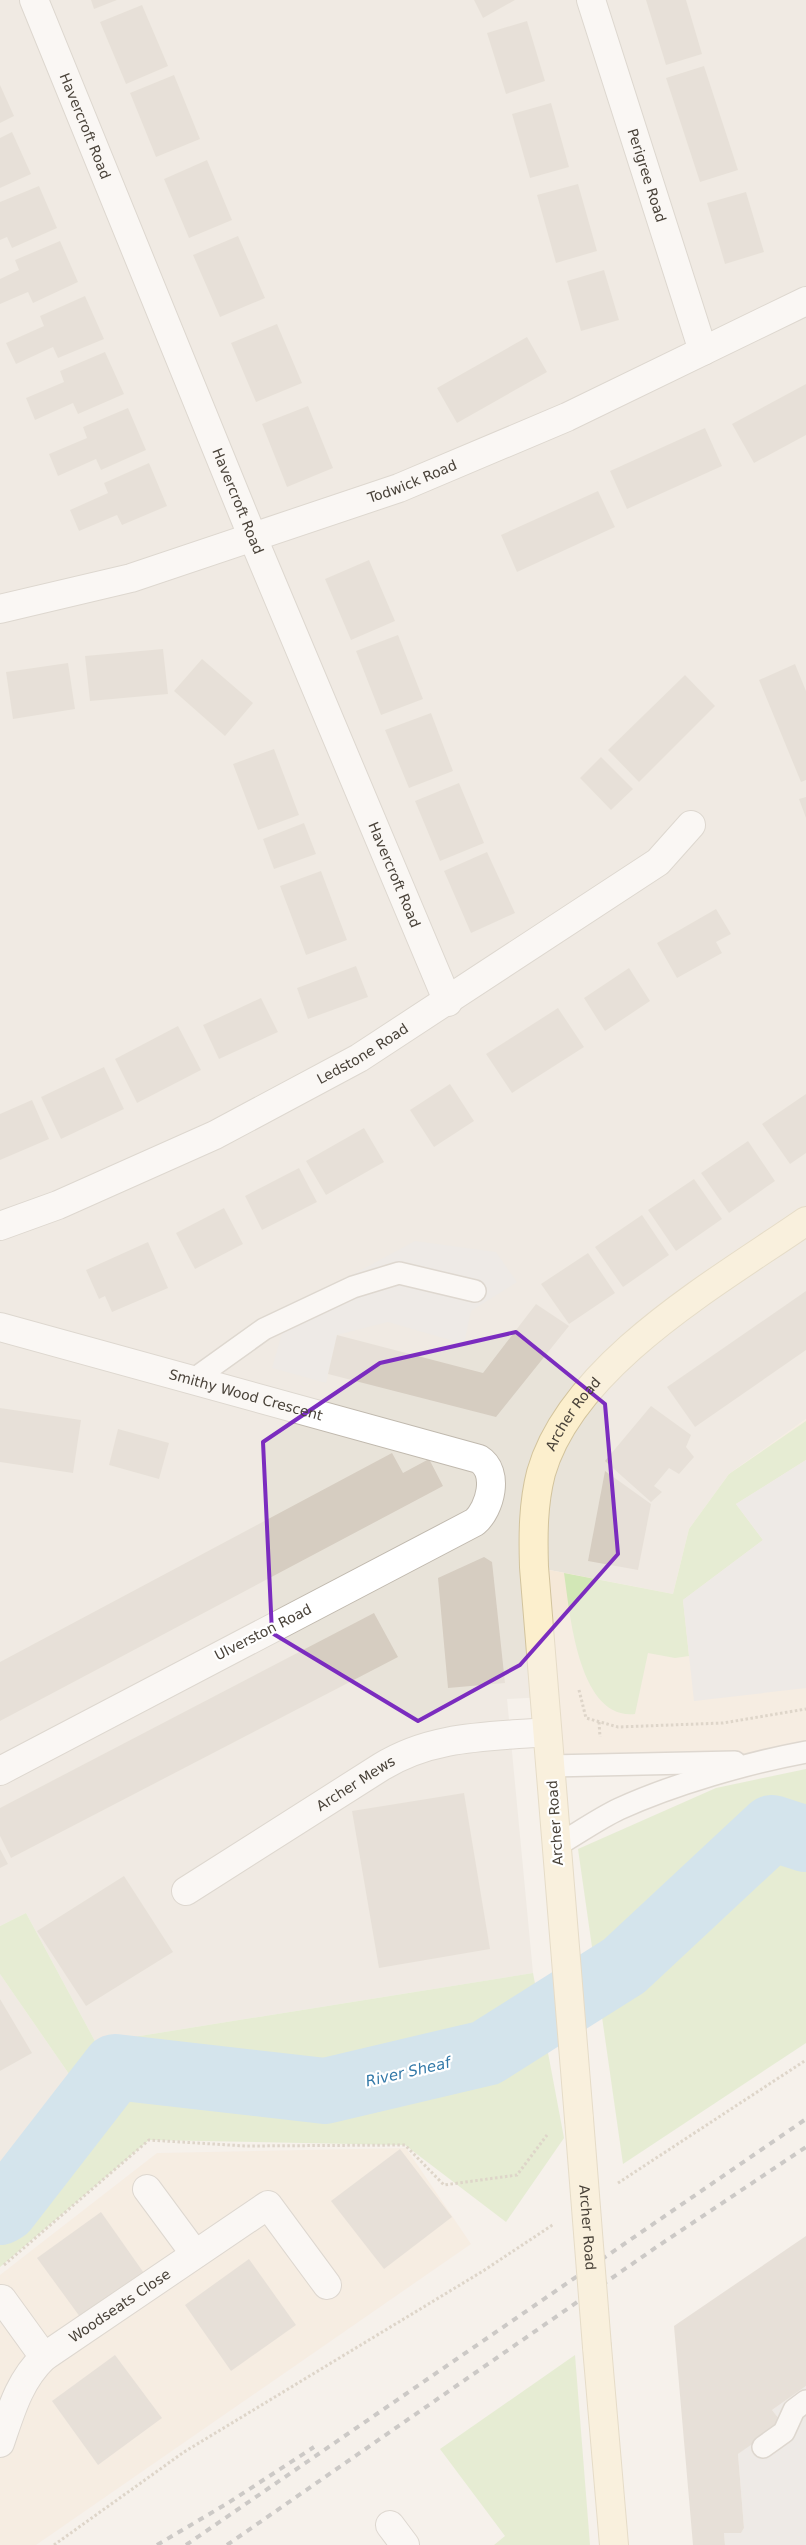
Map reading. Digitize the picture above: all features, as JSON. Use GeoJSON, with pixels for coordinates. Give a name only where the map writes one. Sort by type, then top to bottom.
{"type":"FeatureCollection","features":[{"type":"Feature","properties":{"kind":"street","name":"Havercroft Road"},"geometry":{"type":"LineString","coordinates":[[34,0],[254,538],[448,1002]]}},
{"type":"Feature","properties":{"kind":"street","name":"Perigree Road"},"geometry":{"type":"LineString","coordinates":[[591,0],[703,351]]}},
{"type":"Feature","properties":{"kind":"street","name":"Todwick Road"},"geometry":{"type":"LineString","coordinates":[[0,609],[131,578],[399,488],[567,417],[806,301]]}},
{"type":"Feature","properties":{"kind":"street","name":"Ledstone Road"},"geometry":{"type":"LineString","coordinates":[[0,1226],[58,1205],[215,1135],[359,1058],[448,1002],[658,862],[691,825]]}},
{"type":"Feature","properties":{"kind":"street","name":"Archer Road"},"geometry":{"type":"LineString","coordinates":[[614,2545],[572,2053],[534,1567],[533,1519],[542,1471],[556,1439],[586,1394],[611,1365],[642,1335],[806,1221]]}},
{"type":"Feature","properties":{"kind":"street","name":"Smithy Wood Crescent"},"geometry":{"type":"LineString","coordinates":[[0,1327],[190,1382],[466,1455],[481,1460],[487,1469]]}},
{"type":"Feature","properties":{"kind":"street","name":"Ulverston Road"},"geometry":{"type":"LineString","coordinates":[[0,1771],[475,1522],[484,1512],[488,1503],[491,1481],[487,1469]]}},
{"type":"Feature","properties":{"kind":"street","name":"Archer Mews"},"geometry":{"type":"LineString","coordinates":[[186,1891],[411,1751],[449,1740],[547,1732]]}},
{"type":"Feature","properties":{"kind":"street"},"geometry":{"type":"LineString","coordinates":[[147,2189],[195,2254]]}},
{"type":"Feature","properties":{"kind":"street","name":"Woodseats Close"},"geometry":{"type":"LineString","coordinates":[[0,2443],[22,2383],[44,2357],[268,2205],[328,2286]]}},
{"type":"Feature","properties":{"kind":"street"},"geometry":{"type":"LineString","coordinates":[[2,2299],[44,2357]]}},
{"type":"Feature","properties":{"kind":"lane"},"geometry":{"type":"LineString","coordinates":[[190,1382],[264,1329],[353,1287],[398,1273],[475,1291]]}},
{"type":"Feature","properties":{"kind":"lane"},"geometry":{"type":"LineString","coordinates":[[556,1846],[618,1810],[640,1800],[760,1761],[806,1752]]}},
{"type":"Feature","properties":{"kind":"lane"},"geometry":{"type":"LineString","coordinates":[[550,1766],[760,1761]]}},
{"type":"Feature","properties":{"kind":"lane"},"geometry":{"type":"LineString","coordinates":[[763,2447],[784,2432],[794,2410],[806,2401]]}},
{"type":"Feature","properties":{"kind":"path"},"geometry":{"type":"LineString","coordinates":[[578,1684],[586,1718],[618,1727],[723,1723],[806,1709]]}},
{"type":"Feature","properties":{"kind":"path"},"geometry":{"type":"LineString","coordinates":[[615,2184],[806,2060]]}},
{"type":"Feature","properties":{"kind":"path"},"geometry":{"type":"LineString","coordinates":[[0,2269],[149,2140],[246,2146],[405,2145],[444,2185],[517,2175],[577,2108]]}},
{"type":"Feature","properties":{"kind":"path"},"geometry":{"type":"LineString","coordinates":[[54,2545],[184,2452],[482,2271],[557,2222]]}},
{"type":"Feature","properties":{"kind":"highlighted area"},"geometry":{"type":"Polygon","coordinates":[[[516,1332],[605,1404],[618,1554],[520,1665],[418,1721],[272,1633],[263,1442],[380,1363],[516,1332]]]}},
{"type":"Feature","properties":{"kind":"shaded area"},"geometry":{"type":"Polygon","coordinates":[[[0,0],[806,0],[806,1419],[729,1474],[689,1529],[673,1594],[534,1567],[545,1697],[507,1699],[533,1973],[96,2043],[26,1913],[0,1926],[0,0]]]}},
{"type":"Feature","properties":{"kind":"shaded area"},"geometry":{"type":"Polygon","coordinates":[[[415,1241],[496,1252],[517,1282],[471,1311],[464,1344],[388,1322],[337,1335],[326,1383],[272,1368],[289,1309],[415,1241]]]}},
{"type":"Feature","properties":{"kind":"shaded area"},"geometry":{"type":"Polygon","coordinates":[[[806,1419],[806,1752],[550,1766],[534,1567],[673,1594],[689,1529],[729,1474],[806,1419]]]}},
{"type":"Feature","properties":{"kind":"shaded area"},"geometry":{"type":"Polygon","coordinates":[[[806,1460],[806,1688],[694,1701],[683,1600],[763,1540],[736,1504],[806,1460]]]}},
{"type":"Feature","properties":{"kind":"shaded area"},"geometry":{"type":"Polygon","coordinates":[[[0,1974],[80,2090],[39,2144],[0,2167],[0,1974]]]}},
{"type":"Feature","properties":{"kind":"shaded area"},"geometry":{"type":"Polygon","coordinates":[[[406,2148],[471,2244],[36,2545],[0,2545],[0,2275],[157,2153],[406,2148]]]}},
{"type":"Feature","properties":{"kind":"shaded area"},"geometry":{"type":"Polygon","coordinates":[[[806,2386],[806,2545],[725,2545],[724,2533],[741,2533],[744,2528],[738,2454],[780,2420],[772,2410],[806,2386]]]}},
{"type":"Feature","properties":{"kind":"green space"},"geometry":{"type":"Polygon","coordinates":[[[806,1421],[806,1460],[736,1504],[763,1540],[683,1600],[689,1656],[675,1658],[648,1653],[635,1714],[616,1711],[601,1700],[589,1683],[580,1661],[574,1637],[564,1573],[673,1594],[689,1529],[729,1474],[806,1421]]]}},
{"type":"Feature","properties":{"kind":"green space"},"geometry":{"type":"Polygon","coordinates":[[[806,1769],[806,2043],[623,2164],[578,1849],[716,1788],[806,1769]]]}},
{"type":"Feature","properties":{"kind":"green space"},"geometry":{"type":"Polygon","coordinates":[[[26,1913],[96,2043],[533,1973],[564,2138],[506,2222],[405,2145],[149,2140],[0,2267],[0,2167],[39,2144],[80,2090],[0,1974],[0,1926],[26,1913]]]}},
{"type":"Feature","properties":{"kind":"green space"},"geometry":{"type":"Polygon","coordinates":[[[575,2355],[590,2545],[494,2545],[505,2536],[440,2449],[575,2355]]]}},
{"type":"Feature","properties":{"kind":"building"},"geometry":{"type":"Polygon","coordinates":[[[91,0],[117,0],[94,9],[91,0]]]}},
{"type":"Feature","properties":{"kind":"building"},"geometry":{"type":"Polygon","coordinates":[[[474,0],[515,0],[483,18],[474,0]]]}},
{"type":"Feature","properties":{"kind":"building"},"geometry":{"type":"Polygon","coordinates":[[[646,0],[686,0],[702,54],[666,65],[646,0]]]}},
{"type":"Feature","properties":{"kind":"building"},"geometry":{"type":"Polygon","coordinates":[[[142,5],[168,66],[126,84],[100,22],[142,5]]]}},
{"type":"Feature","properties":{"kind":"building"},"geometry":{"type":"Polygon","coordinates":[[[527,21],[545,81],[506,94],[487,33],[527,21]]]}},
{"type":"Feature","properties":{"kind":"building"},"geometry":{"type":"Polygon","coordinates":[[[704,66],[738,170],[700,182],[666,78],[704,66]]]}},
{"type":"Feature","properties":{"kind":"building"},"geometry":{"type":"Polygon","coordinates":[[[174,75],[200,139],[156,157],[130,93],[174,75]]]}},
{"type":"Feature","properties":{"kind":"building"},"geometry":{"type":"Polygon","coordinates":[[[0,85],[14,116],[0,123],[0,85]]]}},
{"type":"Feature","properties":{"kind":"building"},"geometry":{"type":"Polygon","coordinates":[[[551,103],[569,167],[530,178],[512,114],[551,103]]]}},
{"type":"Feature","properties":{"kind":"building"},"geometry":{"type":"Polygon","coordinates":[[[12,132],[31,174],[0,188],[0,138],[12,132]]]}},
{"type":"Feature","properties":{"kind":"building"},"geometry":{"type":"Polygon","coordinates":[[[207,160],[232,220],[189,238],[164,179],[207,160]]]}},
{"type":"Feature","properties":{"kind":"building"},"geometry":{"type":"Polygon","coordinates":[[[578,184],[597,251],[556,263],[537,195],[578,184]]]}},
{"type":"Feature","properties":{"kind":"building"},"geometry":{"type":"Polygon","coordinates":[[[39,186],[57,228],[12,248],[7,237],[0,240],[0,202],[39,186]]]}},
{"type":"Feature","properties":{"kind":"building"},"geometry":{"type":"Polygon","coordinates":[[[746,192],[764,252],[725,264],[707,203],[746,192]]]}},
{"type":"Feature","properties":{"kind":"building"},"geometry":{"type":"Polygon","coordinates":[[[238,236],[265,298],[220,317],[193,255],[238,236]]]}},
{"type":"Feature","properties":{"kind":"building"},"geometry":{"type":"Polygon","coordinates":[[[60,241],[78,282],[33,303],[28,292],[0,304],[0,279],[19,270],[15,260],[60,241]]]}},
{"type":"Feature","properties":{"kind":"building"},"geometry":{"type":"Polygon","coordinates":[[[604,270],[619,320],[581,331],[567,281],[604,270]]]}},
{"type":"Feature","properties":{"kind":"building"},"geometry":{"type":"Polygon","coordinates":[[[85,296],[104,339],[58,358],[53,347],[16,364],[6,343],[44,326],[40,316],[85,296]]]}},
{"type":"Feature","properties":{"kind":"building"},"geometry":{"type":"Polygon","coordinates":[[[277,324],[302,383],[256,402],[231,343],[277,324]]]}},
{"type":"Feature","properties":{"kind":"building"},"geometry":{"type":"Polygon","coordinates":[[[527,337],[547,372],[457,423],[437,388],[527,337]]]}},
{"type":"Feature","properties":{"kind":"building"},"geometry":{"type":"Polygon","coordinates":[[[105,352],[124,394],[78,414],[73,403],[35,420],[26,398],[64,382],[60,371],[105,352]]]}},
{"type":"Feature","properties":{"kind":"building"},"geometry":{"type":"Polygon","coordinates":[[[806,384],[806,435],[754,463],[732,424],[806,384]]]}},
{"type":"Feature","properties":{"kind":"building"},"geometry":{"type":"Polygon","coordinates":[[[308,406],[333,468],[287,487],[262,424],[308,406]]]}},
{"type":"Feature","properties":{"kind":"building"},"geometry":{"type":"Polygon","coordinates":[[[128,408],[146,450],[101,470],[96,459],[58,476],[49,454],[87,438],[83,427],[128,408]]]}},
{"type":"Feature","properties":{"kind":"building"},"geometry":{"type":"Polygon","coordinates":[[[705,428],[722,466],[627,509],[610,471],[705,428]]]}},
{"type":"Feature","properties":{"kind":"building"},"geometry":{"type":"Polygon","coordinates":[[[149,463],[167,506],[122,525],[117,515],[79,531],[70,510],[108,493],[104,483],[149,463]]]}},
{"type":"Feature","properties":{"kind":"building"},"geometry":{"type":"Polygon","coordinates":[[[598,491],[615,527],[517,572],[501,535],[598,491]]]}},
{"type":"Feature","properties":{"kind":"building"},"geometry":{"type":"Polygon","coordinates":[[[369,560],[395,621],[351,640],[325,579],[369,560]]]}},
{"type":"Feature","properties":{"kind":"building"},"geometry":{"type":"Polygon","coordinates":[[[398,635],[423,699],[381,715],[356,651],[398,635]]]}},
{"type":"Feature","properties":{"kind":"building"},"geometry":{"type":"Polygon","coordinates":[[[163,649],[168,694],[90,701],[85,656],[163,649]]]}},
{"type":"Feature","properties":{"kind":"building"},"geometry":{"type":"Polygon","coordinates":[[[202,659],[253,703],[225,736],[174,691],[202,659]]]}},
{"type":"Feature","properties":{"kind":"building"},"geometry":{"type":"Polygon","coordinates":[[[68,663],[75,709],[13,719],[6,672],[68,663]]]}},
{"type":"Feature","properties":{"kind":"building"},"geometry":{"type":"Polygon","coordinates":[[[795,664],[806,691],[806,780],[801,782],[759,680],[795,664]]]}},
{"type":"Feature","properties":{"kind":"building"},"geometry":{"type":"Polygon","coordinates":[[[685,675],[715,706],[639,782],[608,750],[685,675]]]}},
{"type":"Feature","properties":{"kind":"building"},"geometry":{"type":"Polygon","coordinates":[[[431,713],[453,771],[409,788],[385,730],[431,713]]]}},
{"type":"Feature","properties":{"kind":"building"},"geometry":{"type":"Polygon","coordinates":[[[274,749],[299,815],[258,830],[233,764],[274,749]]]}},
{"type":"Feature","properties":{"kind":"building"},"geometry":{"type":"Polygon","coordinates":[[[601,757],[633,789],[611,810],[580,778],[601,757]]]}},
{"type":"Feature","properties":{"kind":"building"},"geometry":{"type":"Polygon","coordinates":[[[459,783],[484,843],[440,861],[415,801],[459,783]]]}},
{"type":"Feature","properties":{"kind":"building"},"geometry":{"type":"Polygon","coordinates":[[[806,797],[806,818],[799,799],[806,797]]]}},
{"type":"Feature","properties":{"kind":"building"},"geometry":{"type":"Polygon","coordinates":[[[304,823],[316,854],[274,869],[263,839],[304,823]]]}},
{"type":"Feature","properties":{"kind":"building"},"geometry":{"type":"Polygon","coordinates":[[[487,852],[515,913],[471,933],[444,871],[487,852]]]}},
{"type":"Feature","properties":{"kind":"building"},"geometry":{"type":"Polygon","coordinates":[[[321,871],[347,940],[306,955],[280,886],[321,871]]]}},
{"type":"Feature","properties":{"kind":"building"},"geometry":{"type":"Polygon","coordinates":[[[716,909],[731,934],[716,942],[722,953],[677,978],[657,943],[716,909]]]}},
{"type":"Feature","properties":{"kind":"building"},"geometry":{"type":"Polygon","coordinates":[[[356,966],[368,997],[308,1019],[297,988],[356,966]]]}},
{"type":"Feature","properties":{"kind":"building"},"geometry":{"type":"Polygon","coordinates":[[[629,968],[650,1001],[605,1031],[584,998],[629,968]]]}},
{"type":"Feature","properties":{"kind":"building"},"geometry":{"type":"Polygon","coordinates":[[[261,998],[278,1032],[219,1059],[203,1025],[261,998]]]}},
{"type":"Feature","properties":{"kind":"building"},"geometry":{"type":"Polygon","coordinates":[[[558,1008],[584,1047],[512,1093],[486,1054],[558,1008]]]}},
{"type":"Feature","properties":{"kind":"building"},"geometry":{"type":"Polygon","coordinates":[[[178,1026],[201,1070],[137,1103],[115,1059],[178,1026]]]}},
{"type":"Feature","properties":{"kind":"building"},"geometry":{"type":"Polygon","coordinates":[[[104,1067],[124,1109],[61,1139],[41,1097],[104,1067]]]}},
{"type":"Feature","properties":{"kind":"building"},"geometry":{"type":"Polygon","coordinates":[[[450,1084],[474,1121],[434,1147],[410,1110],[450,1084]]]}},
{"type":"Feature","properties":{"kind":"building"},"geometry":{"type":"Polygon","coordinates":[[[806,1094],[806,1153],[790,1164],[762,1124],[806,1094]]]}},
{"type":"Feature","properties":{"kind":"building"},"geometry":{"type":"Polygon","coordinates":[[[32,1100],[49,1139],[0,1160],[0,1114],[32,1100]]]}},
{"type":"Feature","properties":{"kind":"building"},"geometry":{"type":"Polygon","coordinates":[[[364,1128],[384,1162],[326,1195],[306,1161],[364,1128]]]}},
{"type":"Feature","properties":{"kind":"building"},"geometry":{"type":"Polygon","coordinates":[[[748,1141],[775,1181],[729,1213],[701,1173],[748,1141]]]}},
{"type":"Feature","properties":{"kind":"building"},"geometry":{"type":"Polygon","coordinates":[[[299,1168],[317,1202],[262,1230],[245,1196],[299,1168]]]}},
{"type":"Feature","properties":{"kind":"building"},"geometry":{"type":"Polygon","coordinates":[[[694,1179],[722,1219],[676,1251],[648,1210],[694,1179]]]}},
{"type":"Feature","properties":{"kind":"building"},"geometry":{"type":"Polygon","coordinates":[[[224,1208],[243,1244],[195,1269],[176,1233],[224,1208]]]}},
{"type":"Feature","properties":{"kind":"building"},"geometry":{"type":"Polygon","coordinates":[[[642,1215],[669,1255],[623,1287],[595,1247],[642,1215]]]}},
{"type":"Feature","properties":{"kind":"building"},"geometry":{"type":"Polygon","coordinates":[[[148,1242],[168,1288],[112,1312],[105,1296],[99,1299],[86,1270],[148,1242]]]}},
{"type":"Feature","properties":{"kind":"building"},"geometry":{"type":"Polygon","coordinates":[[[588,1253],[615,1293],[569,1324],[541,1284],[588,1253]]]}},
{"type":"Feature","properties":{"kind":"building"},"geometry":{"type":"Polygon","coordinates":[[[806,1291],[806,1350],[695,1427],[667,1387],[806,1291]]]}},
{"type":"Feature","properties":{"kind":"building"},"geometry":{"type":"Polygon","coordinates":[[[536,1304],[569,1326],[496,1417],[328,1374],[337,1335],[483,1373],[536,1304]]]}},
{"type":"Feature","properties":{"kind":"building"},"geometry":{"type":"Polygon","coordinates":[[[651,1406],[691,1435],[686,1447],[694,1457],[679,1474],[669,1468],[654,1486],[662,1492],[651,1502],[605,1461],[651,1406]]]}},
{"type":"Feature","properties":{"kind":"building"},"geometry":{"type":"Polygon","coordinates":[[[0,1408],[81,1420],[73,1473],[0,1462],[0,1408]]]}},
{"type":"Feature","properties":{"kind":"building"},"geometry":{"type":"Polygon","coordinates":[[[118,1429],[169,1443],[159,1479],[109,1465],[118,1429]]]}},
{"type":"Feature","properties":{"kind":"building"},"geometry":{"type":"Polygon","coordinates":[[[392,1453],[403,1473],[429,1459],[443,1486],[0,1721],[0,1662],[392,1453]]]}},
{"type":"Feature","properties":{"kind":"building"},"geometry":{"type":"Polygon","coordinates":[[[605,1471],[651,1504],[638,1570],[588,1561],[605,1471]]]}},
{"type":"Feature","properties":{"kind":"building"},"geometry":{"type":"Polygon","coordinates":[[[484,1557],[492,1562],[505,1683],[448,1688],[438,1578],[484,1557]]]}},
{"type":"Feature","properties":{"kind":"building"},"geometry":{"type":"Polygon","coordinates":[[[374,1613],[398,1657],[11,1858],[0,1836],[0,1808],[374,1613]]]}},
{"type":"Feature","properties":{"kind":"building"},"geometry":{"type":"Polygon","coordinates":[[[464,1793],[490,1949],[379,1968],[352,1811],[464,1793]]]}},
{"type":"Feature","properties":{"kind":"building"},"geometry":{"type":"Polygon","coordinates":[[[0,1849],[8,1864],[0,1868],[0,1849]]]}},
{"type":"Feature","properties":{"kind":"building"},"geometry":{"type":"Polygon","coordinates":[[[124,1876],[173,1952],[86,2006],[37,1931],[124,1876]]]}},
{"type":"Feature","properties":{"kind":"building"},"geometry":{"type":"Polygon","coordinates":[[[0,1999],[32,2053],[0,2071],[0,1999]]]}},
{"type":"Feature","properties":{"kind":"building"},"geometry":{"type":"Polygon","coordinates":[[[400,2149],[452,2217],[384,2269],[331,2201],[400,2149]]]}},
{"type":"Feature","properties":{"kind":"building"},"geometry":{"type":"Polygon","coordinates":[[[101,2212],[146,2276],[83,2321],[37,2258],[101,2212]]]}},
{"type":"Feature","properties":{"kind":"building"},"geometry":{"type":"Polygon","coordinates":[[[806,2236],[806,2386],[772,2410],[780,2420],[778,2426],[738,2454],[744,2528],[741,2533],[724,2533],[725,2545],[693,2545],[674,2326],[806,2236]]]}},
{"type":"Feature","properties":{"kind":"building"},"geometry":{"type":"Polygon","coordinates":[[[249,2259],[296,2325],[231,2371],[185,2305],[249,2259]]]}},
{"type":"Feature","properties":{"kind":"building"},"geometry":{"type":"Polygon","coordinates":[[[115,2355],[162,2418],[98,2465],[52,2401],[115,2355]]]}},
{"type":"Feature","properties":{"kind":"waterway","name":"River Sheaf"},"geometry":{"type":"LineString","coordinates":[[0,2212],[5,2209],[115,2067],[325,2091],[486,2053],[624,1966],[772,1828],[806,1839]]}},
{"type":"Feature","properties":{"kind":"railway"},"geometry":{"type":"LineString","coordinates":[[186,2545],[806,2119]]}},
{"type":"Feature","properties":{"kind":"railway"},"geometry":{"type":"LineString","coordinates":[[227,2545],[658,2246],[806,2147]]}},
{"type":"Feature","properties":{"kind":"railway"},"geometry":{"type":"LineString","coordinates":[[157,2545],[228,2503],[314,2447]]}}]}
